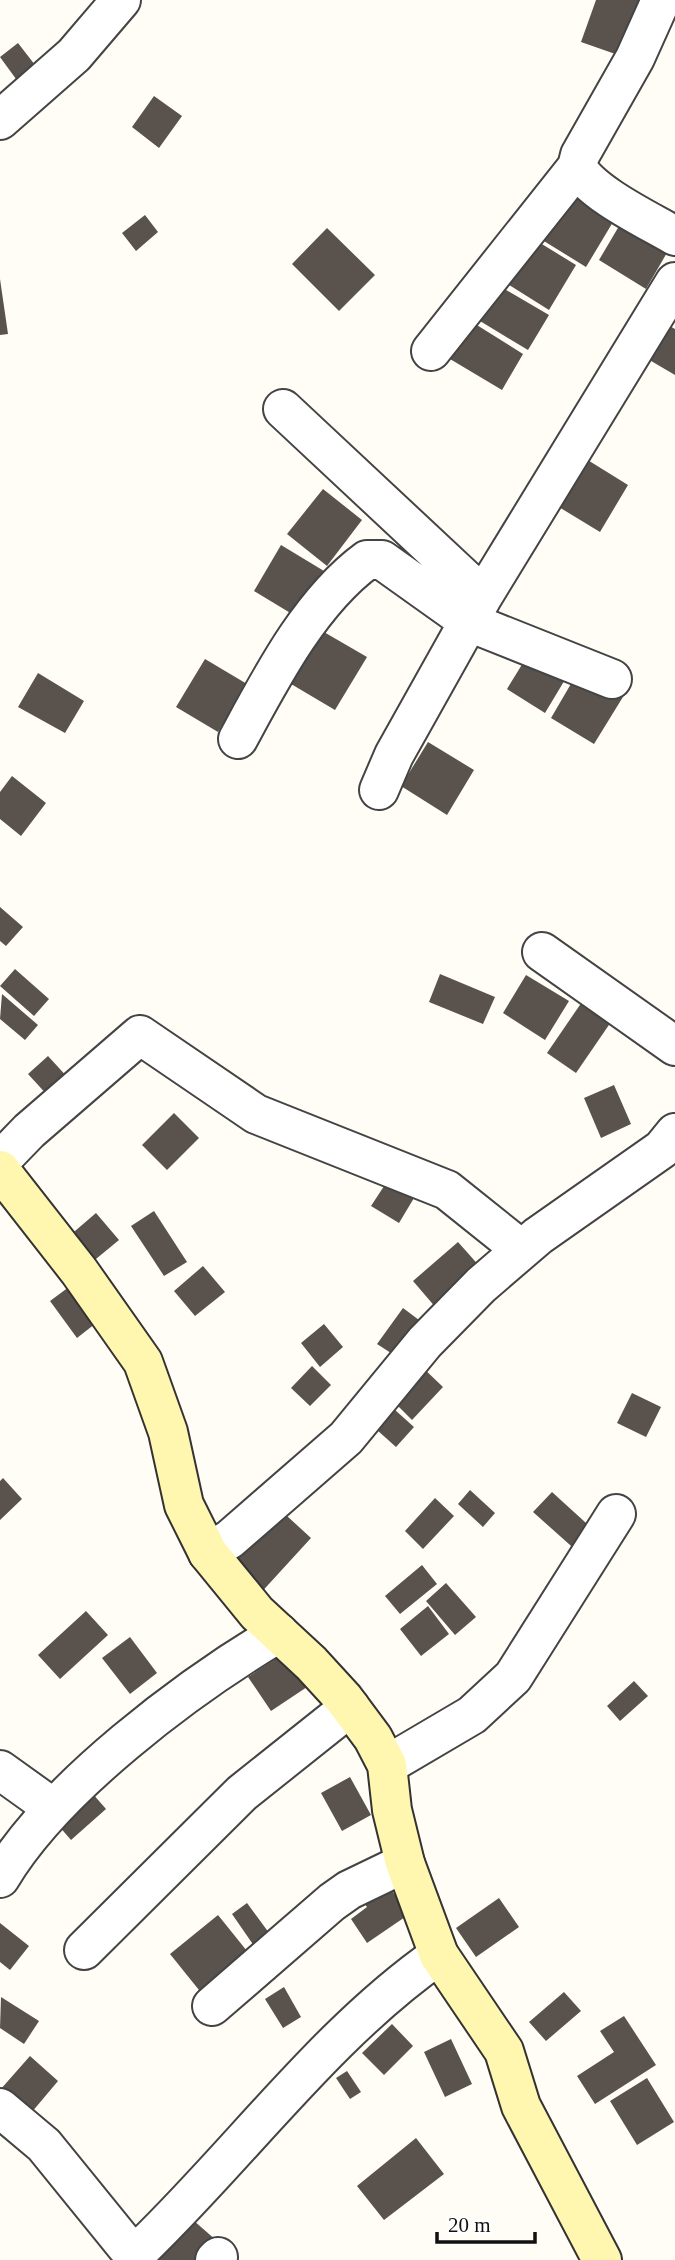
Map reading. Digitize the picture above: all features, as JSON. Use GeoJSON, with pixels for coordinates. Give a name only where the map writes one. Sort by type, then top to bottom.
{"type":"FeatureCollection","features":[{"type":"Feature","properties":{"kind":"street"},"geometry":{"type":"LineString","coordinates":[[0,120],[74,55],[121,0]]}},
{"type":"Feature","properties":{"kind":"street"},"geometry":{"type":"LineString","coordinates":[[431,351],[577,167],[580,155],[635,58],[661,0]]}},
{"type":"Feature","properties":{"kind":"street"},"geometry":{"type":"LineString","coordinates":[[577,167],[582,177],[594,187],[675,236]]}},
{"type":"Feature","properties":{"kind":"street"},"geometry":{"type":"LineString","coordinates":[[379,790],[394,755],[476,609],[675,282]]}},
{"type":"Feature","properties":{"kind":"street"},"geometry":{"type":"LineString","coordinates":[[284,409],[476,609]]}},
{"type":"Feature","properties":{"kind":"street"},"geometry":{"type":"LineString","coordinates":[[238,739],[279,664],[334,591],[368,560],[382,560],[612,679]]}},
{"type":"Feature","properties":{"kind":"street"},"geometry":{"type":"LineString","coordinates":[[542,952],[675,1046]]}},
{"type":"Feature","properties":{"kind":"street"},"geometry":{"type":"LineString","coordinates":[[0,1161],[29,1131],[140,1035],[256,1114],[447,1190],[522,1250]]}},
{"type":"Feature","properties":{"kind":"street"},"geometry":{"type":"LineString","coordinates":[[208,1553],[230,1539],[346,1438],[425,1342],[481,1285],[522,1250],[662,1149],[675,1133]]}},
{"type":"Feature","properties":{"kind":"street"},"geometry":{"type":"LineString","coordinates":[[0,1170],[79,1271],[142,1362],[168,1432],[184,1505],[208,1553],[257,1613],[311,1663],[350,1707],[387,1765],[392,1810],[405,1863],[439,1955],[504,2051],[522,2106],[602,2260]]}},
{"type":"Feature","properties":{"kind":"street"},"geometry":{"type":"LineString","coordinates":[[387,1765],[472,1715],[513,1677],[616,1514]]}},
{"type":"Feature","properties":{"kind":"street"},"geometry":{"type":"LineString","coordinates":[[0,1878],[53,1808],[172,1705],[237,1658],[279,1633]]}},
{"type":"Feature","properties":{"kind":"street"},"geometry":{"type":"LineString","coordinates":[[84,1950],[242,1793],[350,1707]]}},
{"type":"Feature","properties":{"kind":"street"},"geometry":{"type":"LineString","coordinates":[[0,1770],[53,1808]]}},
{"type":"Feature","properties":{"kind":"street"},"geometry":{"type":"LineString","coordinates":[[212,2006],[332,1902],[349,1890],[405,1863]]}},
{"type":"Feature","properties":{"kind":"street"},"geometry":{"type":"LineString","coordinates":[[0,2108],[44,2145],[126,2246],[143,2247],[228,2161],[327,2050],[373,2005],[439,1955]]}},
{"type":"Feature","properties":{"kind":"building"},"geometry":{"type":"Polygon","coordinates":[[[596,0],[641,0],[621,56],[581,42],[596,0]]]}},
{"type":"Feature","properties":{"kind":"building"},"geometry":{"type":"Polygon","coordinates":[[[18,43],[35,65],[16,79],[0,57],[18,43]]]}},
{"type":"Feature","properties":{"kind":"building"},"geometry":{"type":"Polygon","coordinates":[[[154,96],[182,116],[159,148],[132,127],[154,96]]]}},
{"type":"Feature","properties":{"kind":"building"},"geometry":{"type":"Polygon","coordinates":[[[571,184],[619,212],[586,267],[539,238],[571,184]]]}},
{"type":"Feature","properties":{"kind":"building"},"geometry":{"type":"Polygon","coordinates":[[[145,215],[158,232],[136,251],[122,233],[145,215]]]}},
{"type":"Feature","properties":{"kind":"building"},"geometry":{"type":"Polygon","coordinates":[[[625,216],[672,244],[646,289],[599,260],[625,216]]]}},
{"type":"Feature","properties":{"kind":"building"},"geometry":{"type":"Polygon","coordinates":[[[327,228],[375,275],[339,311],[292,264],[327,228]]]}},
{"type":"Feature","properties":{"kind":"building"},"geometry":{"type":"Polygon","coordinates":[[[532,238],[576,265],[549,310],[506,283],[532,238]]]}},
{"type":"Feature","properties":{"kind":"building"},"geometry":{"type":"Polygon","coordinates":[[[0,279],[8,334],[0,335],[0,279]]]}},
{"type":"Feature","properties":{"kind":"building"},"geometry":{"type":"Polygon","coordinates":[[[501,287],[549,315],[528,350],[480,321],[501,287]]]}},
{"type":"Feature","properties":{"kind":"building"},"geometry":{"type":"Polygon","coordinates":[[[472,322],[523,354],[502,390],[450,359],[472,322]]]}},
{"type":"Feature","properties":{"kind":"building"},"geometry":{"type":"Polygon","coordinates":[[[666,324],[675,329],[675,375],[646,358],[666,324]]]}},
{"type":"Feature","properties":{"kind":"building"},"geometry":{"type":"Polygon","coordinates":[[[578,454],[628,485],[600,532],[549,501],[578,454]]]}},
{"type":"Feature","properties":{"kind":"building"},"geometry":{"type":"Polygon","coordinates":[[[323,489],[362,520],[327,566],[287,534],[323,489]]]}},
{"type":"Feature","properties":{"kind":"building"},"geometry":{"type":"Polygon","coordinates":[[[281,545],[324,571],[297,617],[254,591],[281,545]]]}},
{"type":"Feature","properties":{"kind":"building"},"geometry":{"type":"Polygon","coordinates":[[[317,628],[367,657],[335,710],[286,681],[317,628]]]}},
{"type":"Feature","properties":{"kind":"building"},"geometry":{"type":"Polygon","coordinates":[[[534,645],[572,668],[545,713],[507,689],[534,645]]]}},
{"type":"Feature","properties":{"kind":"building"},"geometry":{"type":"Polygon","coordinates":[[[205,659],[247,684],[218,732],[176,707],[205,659]]]}},
{"type":"Feature","properties":{"kind":"building"},"geometry":{"type":"Polygon","coordinates":[[[582,665],[626,692],[594,744],[551,718],[582,665]]]}},
{"type":"Feature","properties":{"kind":"building"},"geometry":{"type":"Polygon","coordinates":[[[38,673],[84,701],[65,733],[18,707],[38,673]]]}},
{"type":"Feature","properties":{"kind":"building"},"geometry":{"type":"Polygon","coordinates":[[[428,742],[474,770],[447,815],[401,786],[428,742]]]}},
{"type":"Feature","properties":{"kind":"building"},"geometry":{"type":"Polygon","coordinates":[[[12,776],[46,803],[21,836],[0,819],[0,792],[12,776]]]}},
{"type":"Feature","properties":{"kind":"building"},"geometry":{"type":"Polygon","coordinates":[[[0,907],[23,927],[6,946],[0,941],[0,907]]]}},
{"type":"Feature","properties":{"kind":"building"},"geometry":{"type":"Polygon","coordinates":[[[15,969],[49,999],[34,1016],[0,986],[15,969]]]}},
{"type":"Feature","properties":{"kind":"building"},"geometry":{"type":"Polygon","coordinates":[[[440,974],[495,997],[483,1024],[429,1002],[440,974]]]}},
{"type":"Feature","properties":{"kind":"building"},"geometry":{"type":"Polygon","coordinates":[[[526,975],[569,1001],[545,1040],[503,1013],[526,975]]]}},
{"type":"Feature","properties":{"kind":"building"},"geometry":{"type":"Polygon","coordinates":[[[2,994],[38,1025],[25,1040],[0,1019],[2,994]]]}},
{"type":"Feature","properties":{"kind":"building"},"geometry":{"type":"Polygon","coordinates":[[[584,999],[613,1019],[576,1073],[547,1053],[584,999]]]}},
{"type":"Feature","properties":{"kind":"building"},"geometry":{"type":"Polygon","coordinates":[[[48,1056],[70,1080],[50,1098],[28,1074],[48,1056]]]}},
{"type":"Feature","properties":{"kind":"building"},"geometry":{"type":"Polygon","coordinates":[[[614,1085],[631,1124],[601,1138],[584,1098],[614,1085]]]}},
{"type":"Feature","properties":{"kind":"building"},"geometry":{"type":"Polygon","coordinates":[[[174,1113],[199,1138],[167,1170],[142,1145],[174,1113]]]}},
{"type":"Feature","properties":{"kind":"building"},"geometry":{"type":"Polygon","coordinates":[[[390,1177],[417,1193],[399,1223],[371,1206],[390,1177]]]}},
{"type":"Feature","properties":{"kind":"building"},"geometry":{"type":"Polygon","coordinates":[[[154,1211],[187,1262],[164,1276],[131,1226],[154,1211]]]}},
{"type":"Feature","properties":{"kind":"building"},"geometry":{"type":"Polygon","coordinates":[[[96,1213],[119,1240],[85,1268],[68,1237],[96,1213]]]}},
{"type":"Feature","properties":{"kind":"building"},"geometry":{"type":"Polygon","coordinates":[[[458,1242],[482,1269],[437,1309],[413,1281],[458,1242]]]}},
{"type":"Feature","properties":{"kind":"building"},"geometry":{"type":"Polygon","coordinates":[[[203,1266],[225,1292],[195,1316],[174,1291],[203,1266]]]}},
{"type":"Feature","properties":{"kind":"building"},"geometry":{"type":"Polygon","coordinates":[[[73,1284],[100,1320],[77,1338],[50,1301],[73,1284]]]}},
{"type":"Feature","properties":{"kind":"building"},"geometry":{"type":"Polygon","coordinates":[[[403,1308],[419,1320],[394,1355],[377,1344],[403,1308]]]}},
{"type":"Feature","properties":{"kind":"building"},"geometry":{"type":"Polygon","coordinates":[[[324,1324],[343,1347],[320,1367],[301,1343],[324,1324]]]}},
{"type":"Feature","properties":{"kind":"building"},"geometry":{"type":"Polygon","coordinates":[[[420,1365],[443,1387],[412,1420],[389,1397],[420,1365]]]}},
{"type":"Feature","properties":{"kind":"building"},"geometry":{"type":"Polygon","coordinates":[[[312,1366],[331,1385],[310,1406],[291,1388],[312,1366]]]}},
{"type":"Feature","properties":{"kind":"building"},"geometry":{"type":"Polygon","coordinates":[[[632,1393],[661,1407],[646,1437],[617,1423],[632,1393]]]}},
{"type":"Feature","properties":{"kind":"building"},"geometry":{"type":"Polygon","coordinates":[[[385,1401],[414,1427],[396,1447],[367,1421],[385,1401]]]}},
{"type":"Feature","properties":{"kind":"building"},"geometry":{"type":"Polygon","coordinates":[[[3,1478],[22,1499],[0,1520],[0,1481],[3,1478]]]}},
{"type":"Feature","properties":{"kind":"building"},"geometry":{"type":"Polygon","coordinates":[[[470,1490],[495,1513],[483,1527],[458,1504],[470,1490]]]}},
{"type":"Feature","properties":{"kind":"building"},"geometry":{"type":"Polygon","coordinates":[[[552,1492],[597,1533],[579,1553],[533,1512],[552,1492]]]}},
{"type":"Feature","properties":{"kind":"building"},"geometry":{"type":"Polygon","coordinates":[[[435,1498],[454,1516],[423,1549],[405,1531],[435,1498]]]}},
{"type":"Feature","properties":{"kind":"building"},"geometry":{"type":"Polygon","coordinates":[[[275,1505],[311,1538],[257,1597],[221,1565],[275,1505]]]}},
{"type":"Feature","properties":{"kind":"building"},"geometry":{"type":"Polygon","coordinates":[[[422,1565],[437,1584],[400,1614],[385,1596],[422,1565]]]}},
{"type":"Feature","properties":{"kind":"building"},"geometry":{"type":"Polygon","coordinates":[[[446,1583],[476,1617],[455,1635],[426,1601],[446,1583]]]}},
{"type":"Feature","properties":{"kind":"building"},"geometry":{"type":"Polygon","coordinates":[[[428,1606],[449,1634],[421,1656],[400,1629],[428,1606]]]}},
{"type":"Feature","properties":{"kind":"building"},"geometry":{"type":"Polygon","coordinates":[[[86,1611],[108,1635],[60,1679],[38,1655],[86,1611]]]}},
{"type":"Feature","properties":{"kind":"building"},"geometry":{"type":"Polygon","coordinates":[[[130,1637],[157,1673],[130,1694],[102,1658],[130,1637]]]}},
{"type":"Feature","properties":{"kind":"building"},"geometry":{"type":"Polygon","coordinates":[[[285,1653],[307,1687],[271,1711],[248,1677],[285,1653]]]}},
{"type":"Feature","properties":{"kind":"building"},"geometry":{"type":"Polygon","coordinates":[[[634,1681],[648,1696],[620,1721],[607,1706],[634,1681]]]}},
{"type":"Feature","properties":{"kind":"building"},"geometry":{"type":"Polygon","coordinates":[[[350,1777],[371,1815],[342,1831],[321,1793],[350,1777]]]}},
{"type":"Feature","properties":{"kind":"building"},"geometry":{"type":"Polygon","coordinates":[[[86,1786],[106,1809],[71,1840],[51,1817],[86,1786]]]}},
{"type":"Feature","properties":{"kind":"building"},"geometry":{"type":"Polygon","coordinates":[[[385,1880],[408,1915],[367,1943],[351,1919],[367,1907],[360,1897],[385,1880]]]}},
{"type":"Feature","properties":{"kind":"building"},"geometry":{"type":"Polygon","coordinates":[[[499,1898],[519,1927],[476,1957],[456,1928],[499,1898]]]}},
{"type":"Feature","properties":{"kind":"building"},"geometry":{"type":"Polygon","coordinates":[[[247,1903],[275,1941],[259,1953],[232,1914],[247,1903]]]}},
{"type":"Feature","properties":{"kind":"building"},"geometry":{"type":"Polygon","coordinates":[[[218,1915],[251,1956],[203,1995],[170,1954],[218,1915]]]}},
{"type":"Feature","properties":{"kind":"building"},"geometry":{"type":"Polygon","coordinates":[[[0,1923],[29,1946],[10,1970],[0,1962],[0,1923]]]}},
{"type":"Feature","properties":{"kind":"building"},"geometry":{"type":"Polygon","coordinates":[[[284,1987],[301,2017],[283,2028],[265,1999],[284,1987]]]}},
{"type":"Feature","properties":{"kind":"building"},"geometry":{"type":"Polygon","coordinates":[[[564,1992],[581,2011],[546,2041],[529,2022],[564,1992]]]}},
{"type":"Feature","properties":{"kind":"building"},"geometry":{"type":"Polygon","coordinates":[[[1,1997],[39,2021],[24,2044],[0,2028],[1,1997]]]}},
{"type":"Feature","properties":{"kind":"building"},"geometry":{"type":"Polygon","coordinates":[[[624,2016],[656,2065],[595,2104],[577,2076],[614,2052],[600,2031],[624,2016]]]}},
{"type":"Feature","properties":{"kind":"building"},"geometry":{"type":"Polygon","coordinates":[[[392,2024],[413,2046],[384,2075],[362,2053],[392,2024]]]}},
{"type":"Feature","properties":{"kind":"building"},"geometry":{"type":"Polygon","coordinates":[[[451,2039],[472,2084],[445,2097],[424,2052],[451,2039]]]}},
{"type":"Feature","properties":{"kind":"building"},"geometry":{"type":"Polygon","coordinates":[[[30,2056],[58,2081],[26,2119],[0,2090],[30,2056]]]}},
{"type":"Feature","properties":{"kind":"building"},"geometry":{"type":"Polygon","coordinates":[[[347,2071],[361,2092],[350,2099],[336,2078],[347,2071]]]}},
{"type":"Feature","properties":{"kind":"building"},"geometry":{"type":"Polygon","coordinates":[[[647,2078],[674,2122],[637,2145],[610,2101],[647,2078]]]}},
{"type":"Feature","properties":{"kind":"building"},"geometry":{"type":"Polygon","coordinates":[[[416,2138],[444,2174],[384,2220],[357,2186],[416,2138]]]}},
{"type":"Feature","properties":{"kind":"building"},"geometry":{"type":"Polygon","coordinates":[[[185,2213],[217,2241],[201,2260],[150,2260],[185,2213]]]}}]}
